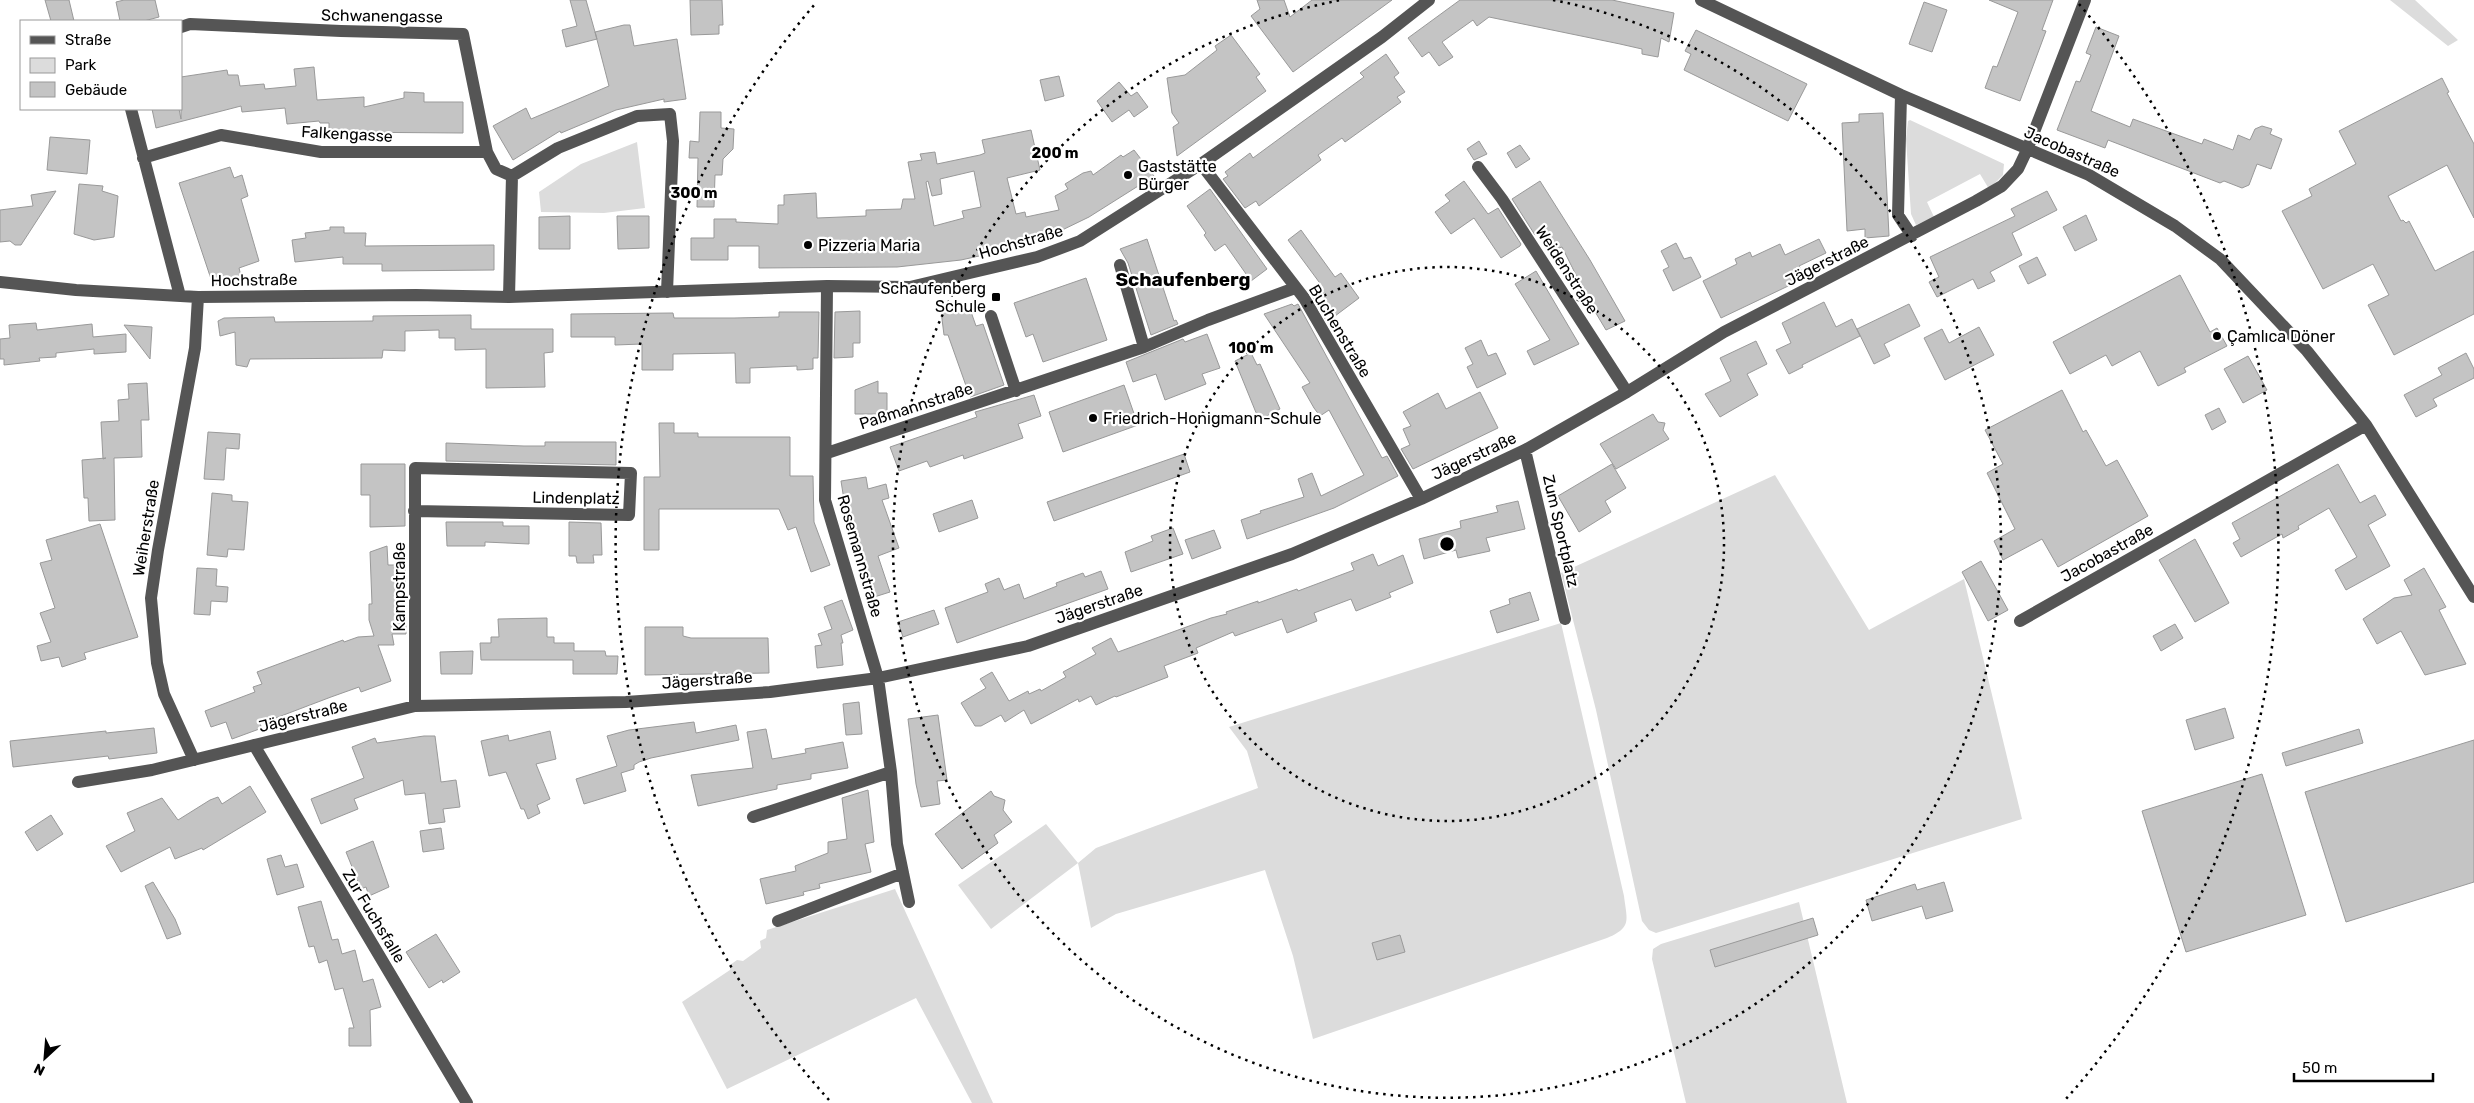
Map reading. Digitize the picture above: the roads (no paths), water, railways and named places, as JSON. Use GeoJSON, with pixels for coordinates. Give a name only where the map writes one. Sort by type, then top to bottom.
{"type":"FeatureCollection","features":[{"type":"Feature","properties":{"kind":"street","name":"Hochstraße"},"geometry":{"type":"LineString","coordinates":[[0,282],[76,290],[198,297],[416,295],[509,297],[827,286],[910,287],[1037,257],[1080,241],[1201,164],[1382,37],[1429,0]]}},
{"type":"Feature","properties":{"kind":"street","name":"Jacobastraße"},"geometry":{"type":"LineString","coordinates":[[1701,0],[1901,95],[2089,175],[2175,226],[2220,259],[2307,351],[2366,425],[2474,597]]}},
{"type":"Feature","properties":{"kind":"street","name":"Jägerstraße"},"geometry":{"type":"LineString","coordinates":[[78,782],[152,770],[415,706],[633,702],[770,692],[878,678],[1028,646],[1292,554],[1421,499],[1525,450],[1627,392],[1724,332],[1912,236],[2002,186],[2018,169],[2027,150],[2085,0]]}},
{"type":"Feature","properties":{"kind":"street","name":"Schwanengasse"},"geometry":{"type":"LineString","coordinates":[[182,27],[190,24],[341,32],[462,34],[487,152]]}},
{"type":"Feature","properties":{"kind":"street"},"geometry":{"type":"LineString","coordinates":[[1901,95],[1898,215],[1912,236]]}},
{"type":"Feature","properties":{"kind":"street"},"geometry":{"type":"LineString","coordinates":[[131,110],[180,296]]}},
{"type":"Feature","properties":{"kind":"street"},"geometry":{"type":"LineString","coordinates":[[512,176],[558,148],[637,116],[670,114],[673,142],[667,292]]}},
{"type":"Feature","properties":{"kind":"street","name":"Falkengasse"},"geometry":{"type":"LineString","coordinates":[[143,158],[221,135],[321,152],[487,152]]}},
{"type":"Feature","properties":{"kind":"street"},"geometry":{"type":"LineString","coordinates":[[487,152],[496,169],[512,176]]}},
{"type":"Feature","properties":{"kind":"street","name":"Buchenstraße"},"geometry":{"type":"LineString","coordinates":[[1201,164],[1304,298],[1421,499]]}},
{"type":"Feature","properties":{"kind":"street","name":"Weidenstraße"},"geometry":{"type":"LineString","coordinates":[[1478,167],[1502,199],[1627,392]]}},
{"type":"Feature","properties":{"kind":"street"},"geometry":{"type":"LineString","coordinates":[[509,297],[512,176]]}},
{"type":"Feature","properties":{"kind":"street"},"geometry":{"type":"LineString","coordinates":[[1120,265],[1144,347]]}},
{"type":"Feature","properties":{"kind":"street","name":"Rosemannstraße"},"geometry":{"type":"LineString","coordinates":[[827,286],[827,453],[825,500],[878,678],[891,772],[897,844],[909,902]]}},
{"type":"Feature","properties":{"kind":"street","name":"Paßmannstraße"},"geometry":{"type":"LineString","coordinates":[[827,453],[1144,347],[1208,320],[1295,288]]}},
{"type":"Feature","properties":{"kind":"street","name":"Weiherstraße"},"geometry":{"type":"LineString","coordinates":[[194,760],[164,694],[156,663],[151,598],[195,348],[198,297]]}},
{"type":"Feature","properties":{"kind":"street"},"geometry":{"type":"LineString","coordinates":[[991,316],[1016,390]]}},
{"type":"Feature","properties":{"kind":"street","name":"Jacobastraße"},"geometry":{"type":"LineString","coordinates":[[2020,620],[2366,425]]}},
{"type":"Feature","properties":{"kind":"street","name":"Zum Sportplatz"},"geometry":{"type":"LineString","coordinates":[[1525,450],[1566,619]]}},
{"type":"Feature","properties":{"kind":"street","name":"Kampstraße"},"geometry":{"type":"LineString","coordinates":[[415,468],[415,706]]}},
{"type":"Feature","properties":{"kind":"street","name":"Lindenplatz"},"geometry":{"type":"LineString","coordinates":[[414,510],[630,515],[631,473],[415,468]]}},
{"type":"Feature","properties":{"kind":"street","name":"Zur Fuchsfalle"},"geometry":{"type":"LineString","coordinates":[[254,745],[467,1103]]}},
{"type":"Feature","properties":{"kind":"street"},"geometry":{"type":"LineString","coordinates":[[753,817],[891,772]]}},
{"type":"Feature","properties":{"kind":"street"},"geometry":{"type":"LineString","coordinates":[[778,921],[903,873]]}},
{"type":"Feature","properties":{"kind":"place","name":"Gaststätte Bürger"},"geometry":{"type":"Point","coordinates":[1128,175]}},
{"type":"Feature","properties":{"kind":"place","name":"Pizzeria Maria"},"geometry":{"type":"Point","coordinates":[808,245]}},
{"type":"Feature","properties":{"kind":"place","name":"Schaufenberg Schule"},"geometry":{"type":"Point","coordinates":[996,297]}},
{"type":"Feature","properties":{"kind":"place","name":"Çamlıca Döner"},"geometry":{"type":"Point","coordinates":[2217,336]}},
{"type":"Feature","properties":{"kind":"place","name":"Friedrich-Honigmann-Schule"},"geometry":{"type":"Point","coordinates":[1093,418]}},
{"type":"Feature","properties":{"kind":"district","name":"Schaufenberg"},"geometry":{"type":"Point","coordinates":[1183,279]}}]}
